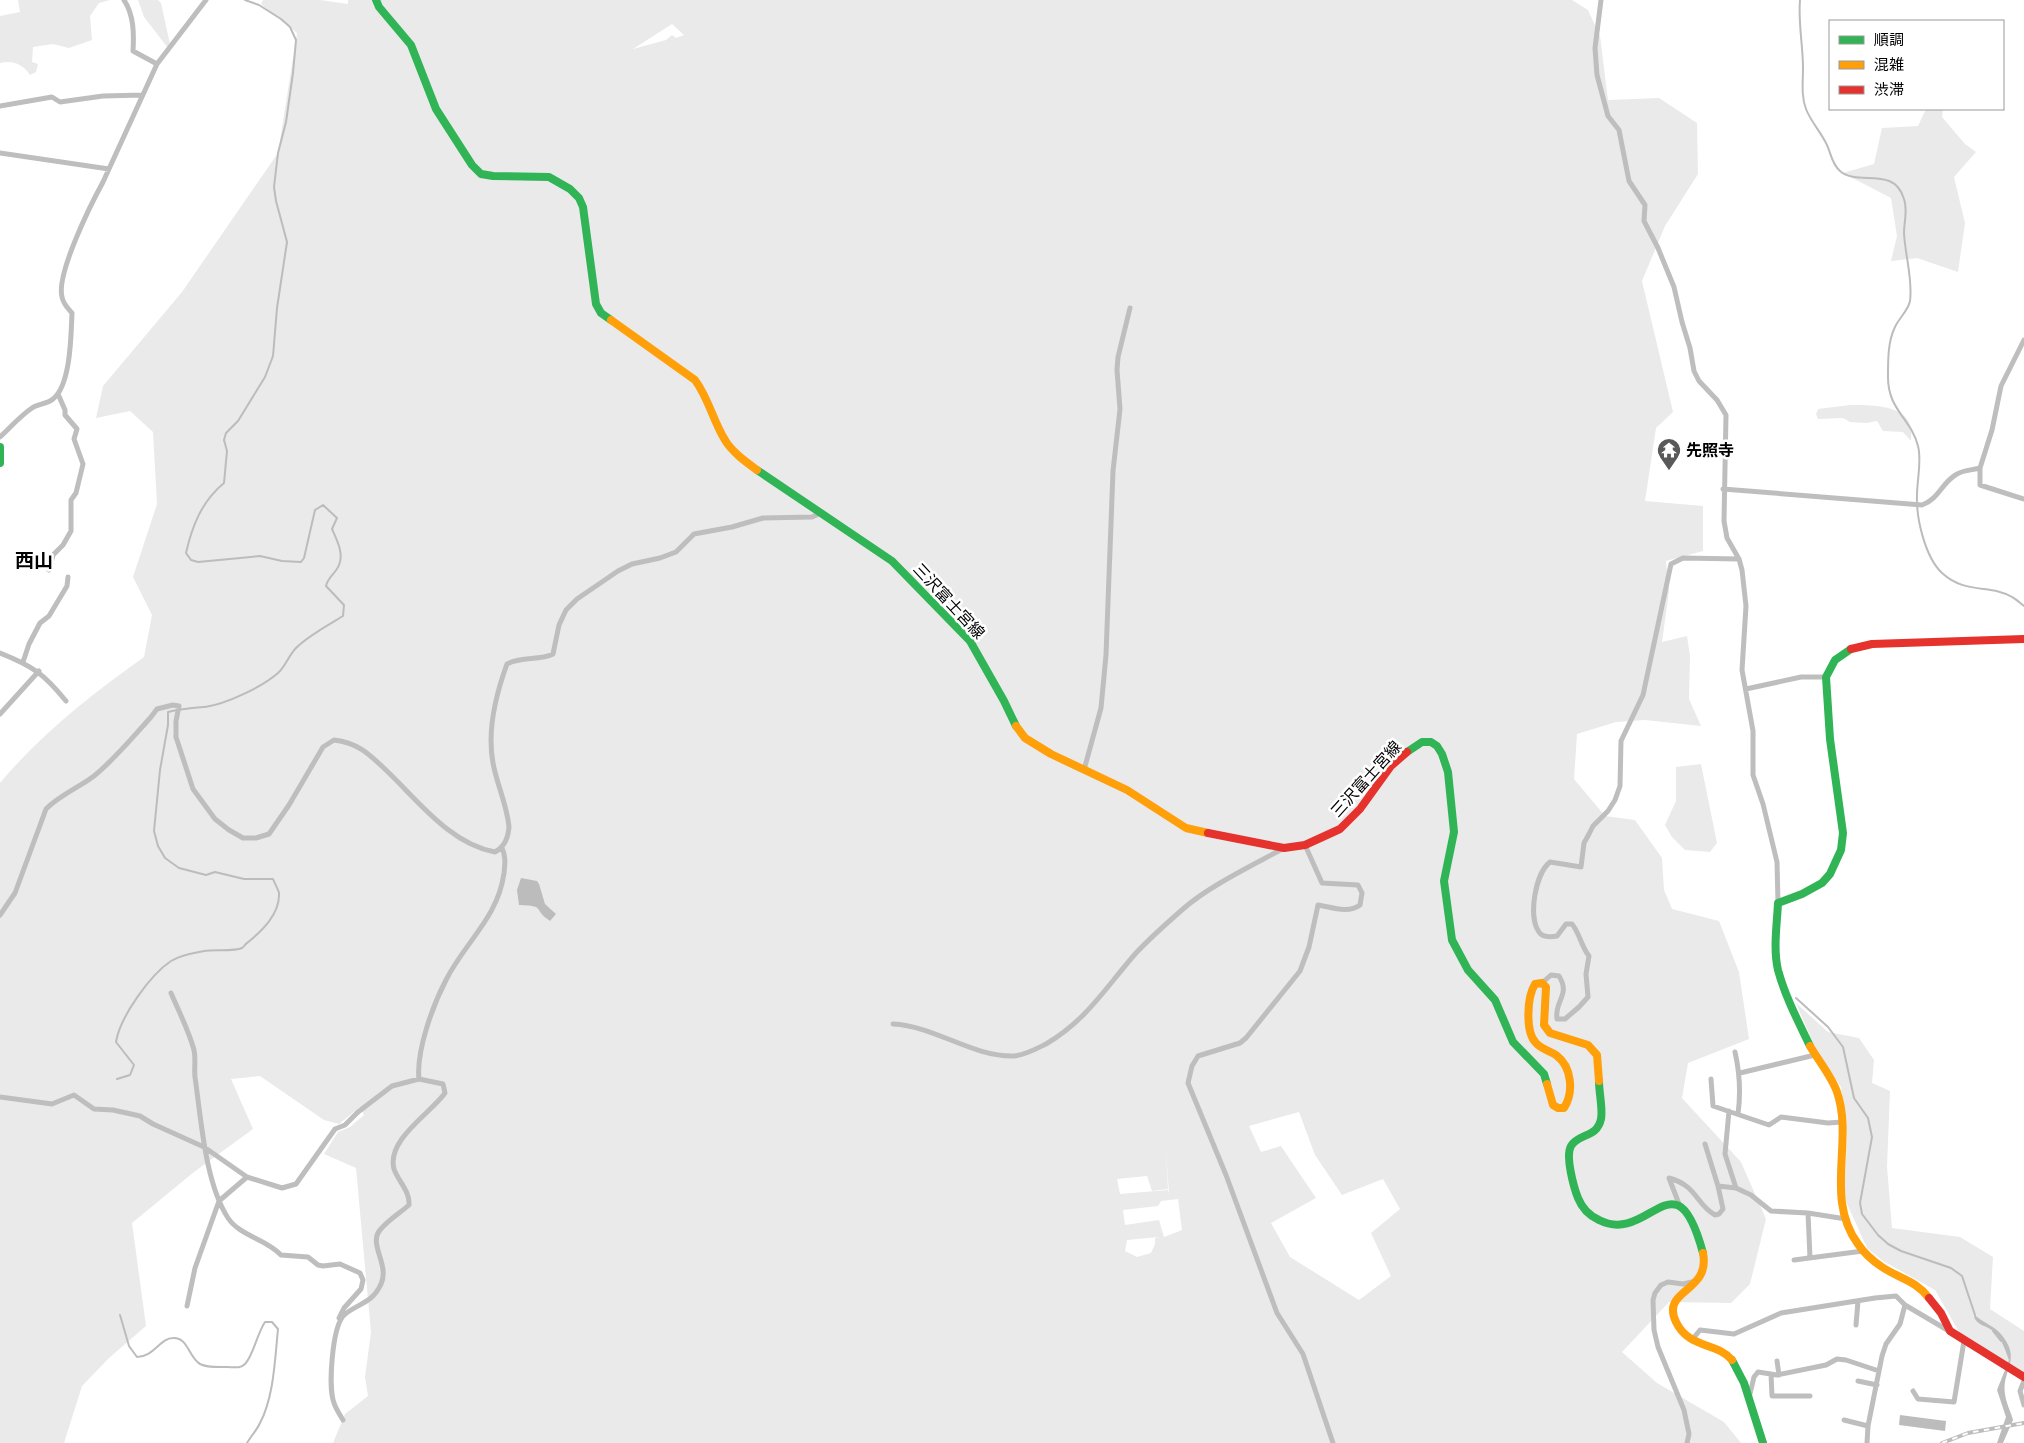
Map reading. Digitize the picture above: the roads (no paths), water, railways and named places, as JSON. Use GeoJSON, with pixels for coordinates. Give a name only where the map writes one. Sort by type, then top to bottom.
{"type":"FeatureCollection","features":[{"type":"Feature","properties":{"kind":"main road","name":"三沢富士宮線"},"geometry":{"type":"LineString","coordinates":[[376,0],[379,7],[411,45],[436,109],[472,165],[481,174],[548,177],[570,189],[579,198],[583,207],[593,291],[596,304],[601,313],[695,380],[704,392],[725,441],[744,461],[892,560],[970,641],[1004,701],[1012,720],[1025,738],[1051,754],[1127,790],[1186,828],[1284,848],[1305,845],[1340,829],[1360,809],[1392,766],[1411,748],[1422,742],[1431,742],[1442,754],[1448,772],[1453,813],[1454,832],[1444,881],[1444,895],[1452,940],[1468,970],[1495,1000],[1513,1042],[1544,1074],[1552,1105],[1564,1108],[1569,1103],[1570,1097],[1566,1067],[1559,1057],[1534,1041],[1531,1034],[1529,998],[1535,984],[1542,983]]}},
{"type":"Feature","properties":{"kind":"main road"},"geometry":{"type":"LineString","coordinates":[[0,447],[0,463]]}},
{"type":"Feature","properties":{"kind":"main road"},"geometry":{"type":"LineString","coordinates":[[2024,639],[1872,644],[1850,649],[1835,660],[1826,677],[1830,739],[1843,833],[1841,850],[1830,874],[1822,883],[1802,894],[1778,903],[1776,953],[1778,969],[1787,996],[1815,1055],[1837,1091],[1842,1122],[1840,1189],[1850,1230],[1863,1251],[1883,1268],[1923,1290],[1941,1313],[1950,1331],[2024,1379]]}},
{"type":"Feature","properties":{"kind":"main road"},"geometry":{"type":"LineString","coordinates":[[1542,983],[1546,987],[1547,992],[1544,1025],[1550,1033],[1588,1045],[1597,1055],[1601,1119],[1596,1132],[1570,1148],[1568,1159],[1579,1202],[1590,1214],[1601,1221],[1620,1225],[1634,1222],[1665,1204],[1679,1204],[1685,1208],[1703,1254],[1704,1270],[1697,1281],[1679,1294],[1672,1311],[1674,1319],[1682,1332],[1692,1340],[1729,1355],[1740,1373],[1763,1443]]}},
{"type":"Feature","properties":{"kind":"street"},"geometry":{"type":"LineString","coordinates":[[124,0],[128,6],[134,33],[133,51],[157,64]]}},
{"type":"Feature","properties":{"kind":"street"},"geometry":{"type":"LineString","coordinates":[[0,437],[32,407],[52,400],[58,394],[68,368],[72,313],[61,296],[64,269],[94,198],[157,64],[206,0]]}},
{"type":"Feature","properties":{"kind":"street"},"geometry":{"type":"LineString","coordinates":[[1601,0],[1595,48],[1597,75],[1603,102],[1608,116],[1619,130],[1629,181],[1645,205],[1644,220],[1674,287],[1694,371],[1699,381],[1717,400],[1726,415],[1725,529],[1727,538],[1739,559],[1742,570],[1746,606],[1742,670],[1753,731],[1752,775],[1763,804],[1777,862],[1778,903]]}},
{"type":"Feature","properties":{"kind":"street"},"geometry":{"type":"LineString","coordinates":[[0,106],[52,97],[60,102],[103,96],[143,95]]}},
{"type":"Feature","properties":{"kind":"street"},"geometry":{"type":"LineString","coordinates":[[0,153],[109,169]]}},
{"type":"Feature","properties":{"kind":"street"},"geometry":{"type":"LineString","coordinates":[[1084,770],[1101,708],[1106,664],[1114,471],[1120,409],[1117,370],[1130,308]]}},
{"type":"Feature","properties":{"kind":"street"},"geometry":{"type":"LineString","coordinates":[[2024,340],[2001,386],[1992,430],[1980,468],[1980,485],[2024,500]]}},
{"type":"Feature","properties":{"kind":"street"},"geometry":{"type":"LineString","coordinates":[[48,570],[53,555],[63,545],[71,531],[71,500],[76,493],[83,464],[74,439],[77,428],[65,415],[65,410],[58,394]]}},
{"type":"Feature","properties":{"kind":"street"},"geometry":{"type":"LineString","coordinates":[[1724,489],[1922,505],[1932,501],[1943,486],[1957,474],[1980,468]]}},
{"type":"Feature","properties":{"kind":"street"},"geometry":{"type":"LineString","coordinates":[[0,915],[15,893],[46,809],[56,799],[103,768],[152,717],[157,709],[173,705],[178,709],[176,737],[193,789],[215,819],[243,838],[256,838],[269,834],[290,805],[323,747],[334,740],[355,744],[370,754],[424,807],[464,840],[495,852],[502,848],[508,838],[509,827],[493,761],[492,739],[497,693],[507,664],[516,660],[548,657],[554,654],[559,625],[566,610],[582,596],[618,571],[632,564],[660,558],[676,552],[694,534],[732,527],[763,518],[812,517],[821,513]]}},
{"type":"Feature","properties":{"kind":"street"},"geometry":{"type":"LineString","coordinates":[[1542,983],[1551,975],[1559,976],[1564,983],[1563,995],[1556,1011],[1557,1019],[1564,1019],[1588,997],[1586,974],[1590,956],[1582,948],[1578,932],[1572,924],[1566,924],[1557,936],[1543,936],[1538,932],[1534,897],[1536,884],[1545,865],[1550,862],[1581,867],[1584,843],[1615,800],[1620,786],[1621,741],[1642,695],[1671,564],[1683,558],[1739,559]]}},
{"type":"Feature","properties":{"kind":"street"},"geometry":{"type":"LineString","coordinates":[[23,662],[29,644],[40,622],[49,616],[67,586],[68,577]]}},
{"type":"Feature","properties":{"kind":"street"},"geometry":{"type":"LineString","coordinates":[[0,653],[23,662],[39,672],[66,701]]}},
{"type":"Feature","properties":{"kind":"street"},"geometry":{"type":"LineString","coordinates":[[0,714],[39,672]]}},
{"type":"Feature","properties":{"kind":"street"},"geometry":{"type":"LineString","coordinates":[[1746,689],[1801,678],[1826,677]]}},
{"type":"Feature","properties":{"kind":"street"},"geometry":{"type":"LineString","coordinates":[[1305,845],[1322,883],[1358,885],[1362,893],[1360,905],[1346,910],[1318,905],[1309,947],[1300,971],[1240,1043],[1198,1056],[1192,1066],[1188,1083],[1226,1175],[1277,1313],[1304,1354],[1333,1443]]}},
{"type":"Feature","properties":{"kind":"street"},"geometry":{"type":"LineString","coordinates":[[419,1079],[418,1070],[424,1040],[431,1015],[446,980],[458,959],[489,917],[502,888],[506,856],[502,848]]}},
{"type":"Feature","properties":{"kind":"street"},"geometry":{"type":"LineString","coordinates":[[893,1024],[916,1027],[998,1055],[1016,1056],[1032,1051],[1073,1026],[1096,1003],[1138,950],[1184,908],[1232,877],[1284,848]]}},
{"type":"Feature","properties":{"kind":"street"},"geometry":{"type":"LineString","coordinates":[[171,993],[194,1052],[204,1147],[219,1202],[229,1220],[242,1231],[274,1248],[281,1255],[308,1257],[318,1265],[323,1266],[340,1264],[360,1273],[363,1280],[361,1289],[344,1308],[336,1326],[331,1384],[333,1403],[343,1420]]}},
{"type":"Feature","properties":{"kind":"street"},"geometry":{"type":"LineString","coordinates":[[1735,1052],[1740,1073],[1741,1090],[1738,1114]]}},
{"type":"Feature","properties":{"kind":"street"},"geometry":{"type":"LineString","coordinates":[[1740,1073],[1815,1055]]}},
{"type":"Feature","properties":{"kind":"street"},"geometry":{"type":"LineString","coordinates":[[0,1097],[52,1104],[74,1094],[94,1109],[113,1110],[140,1116],[153,1124],[204,1147],[247,1177],[282,1188],[296,1184],[335,1128],[345,1125],[358,1112],[392,1086],[419,1079],[443,1084],[445,1093],[438,1103],[406,1133],[398,1144],[394,1167],[409,1197],[409,1205],[379,1230],[376,1239],[384,1276],[378,1290],[373,1297],[344,1315],[336,1326]]}},
{"type":"Feature","properties":{"kind":"street"},"geometry":{"type":"LineString","coordinates":[[1711,1079],[1713,1106],[1770,1125],[1781,1117],[1828,1123],[1842,1122]]}},
{"type":"Feature","properties":{"kind":"street"},"geometry":{"type":"LineString","coordinates":[[1729,1111],[1725,1154],[1736,1188]]}},
{"type":"Feature","properties":{"kind":"street"},"geometry":{"type":"LineString","coordinates":[[1679,1204],[1669,1178],[1688,1186],[1709,1212],[1715,1215],[1719,1214],[1723,1209],[1705,1144]]}},
{"type":"Feature","properties":{"kind":"street"},"geometry":{"type":"LineString","coordinates":[[188,1306],[195,1268],[219,1202],[247,1177]]}},
{"type":"Feature","properties":{"kind":"street"},"geometry":{"type":"LineString","coordinates":[[1718,1186],[1736,1188],[1751,1195],[1771,1211],[1808,1213],[1846,1219]]}},
{"type":"Feature","properties":{"kind":"street"},"geometry":{"type":"LineString","coordinates":[[1808,1213],[1810,1258]]}},
{"type":"Feature","properties":{"kind":"street"},"geometry":{"type":"LineString","coordinates":[[1794,1260],[1863,1251]]}},
{"type":"Feature","properties":{"kind":"street"},"geometry":{"type":"LineString","coordinates":[[1687,1443],[1689,1434],[1684,1410],[1658,1347],[1654,1330],[1654,1300],[1655,1293],[1661,1285],[1668,1282],[1683,1284],[1697,1281]]}},
{"type":"Feature","properties":{"kind":"street"},"geometry":{"type":"LineString","coordinates":[[1692,1340],[1700,1330],[1734,1334],[1781,1313],[1896,1296],[1905,1305],[1950,1331]]}},
{"type":"Feature","properties":{"kind":"street"},"geometry":{"type":"LineString","coordinates":[[1856,1325],[1858,1301]]}},
{"type":"Feature","properties":{"kind":"street"},"geometry":{"type":"LineString","coordinates":[[1867,1443],[1868,1426],[1886,1344],[1900,1324],[1905,1305]]}},
{"type":"Feature","properties":{"kind":"street"},"geometry":{"type":"LineString","coordinates":[[1912,1391],[1918,1399],[1954,1402],[1964,1341]]}},
{"type":"Feature","properties":{"kind":"street"},"geometry":{"type":"LineString","coordinates":[[1749,1401],[1754,1377],[1758,1372],[1780,1375],[1826,1364],[1837,1359],[1846,1360],[1879,1371]]}},
{"type":"Feature","properties":{"kind":"street"},"geometry":{"type":"LineString","coordinates":[[1776,1361],[1780,1375]]}},
{"type":"Feature","properties":{"kind":"street"},"geometry":{"type":"LineString","coordinates":[[1771,1374],[1772,1396],[1810,1396]]}},
{"type":"Feature","properties":{"kind":"street"},"geometry":{"type":"LineString","coordinates":[[2024,1379],[2020,1391],[2024,1405]]}},
{"type":"Feature","properties":{"kind":"street"},"geometry":{"type":"LineString","coordinates":[[1858,1381],[1877,1385]]}},
{"type":"Feature","properties":{"kind":"street"},"geometry":{"type":"LineString","coordinates":[[1844,1420],[1868,1426]]}},
{"type":"Feature","properties":{"kind":"waterway"},"geometry":{"type":"LineString","coordinates":[[117,1079],[130,1075],[134,1065],[116,1042],[119,1032],[137,997],[154,976],[171,961],[182,956],[204,951],[242,948],[269,921],[279,901],[279,893],[273,879],[244,879],[215,872],[206,875],[179,868],[165,858],[158,846],[154,831],[160,770],[168,725],[168,712],[214,705],[233,699],[253,689],[278,673],[301,643],[343,616],[344,605],[326,586],[328,580],[338,568],[341,556],[332,529],[337,518],[323,505],[315,510],[304,558],[301,562],[282,561],[260,556],[198,562],[191,560],[186,553],[191,533],[199,515],[216,490],[224,483],[227,451],[224,440],[226,433],[238,421],[265,377],[273,356],[277,308],[287,242],[274,187],[278,153],[286,122],[296,40],[290,27],[281,19],[259,5],[245,0]]}},
{"type":"Feature","properties":{"kind":"waterway"},"geometry":{"type":"LineString","coordinates":[[1800,0],[1803,94],[1808,114],[1825,140],[1833,162],[1840,171],[1856,177],[1884,179],[1899,189],[1905,203],[1904,233],[1911,293],[1907,308],[1895,327],[1891,338],[1888,356],[1888,375],[1891,397],[1915,436],[1918,446],[1917,504],[1920,526],[1926,547],[1936,566],[1951,580],[1969,587],[2004,593],[2024,606]]}},
{"type":"Feature","properties":{"kind":"waterway"},"geometry":{"type":"LineString","coordinates":[[1796,998],[1828,1027],[1843,1047],[1854,1098],[1868,1118],[1872,1137],[1860,1203],[1862,1214],[1878,1235],[1888,1244],[1901,1251],[1951,1268],[1962,1276],[1975,1315]]}},
{"type":"Feature","properties":{"kind":"waterway"},"geometry":{"type":"LineString","coordinates":[[120,1315],[129,1346],[137,1357],[148,1354],[164,1341],[173,1338],[182,1341],[200,1364],[213,1367],[243,1366],[248,1360],[265,1322],[272,1322],[278,1329],[271,1389],[265,1413],[259,1426],[247,1443]]}},
{"type":"Feature","properties":{"kind":"waterway"},"geometry":{"type":"LineString","coordinates":[[1993,1331],[2001,1341]]}},
{"type":"Feature","properties":{"kind":"railway"},"geometry":{"type":"LineString","coordinates":[[1942,1443],[1968,1433],[2024,1423]]}},
{"type":"Feature","properties":{"kind":"place","name":"先照寺"},"geometry":{"type":"Point","coordinates":[1669,471]}},
{"type":"Feature","properties":{"kind":"district","name":"西山"},"geometry":{"type":"Point","coordinates":[34,560]}}]}
